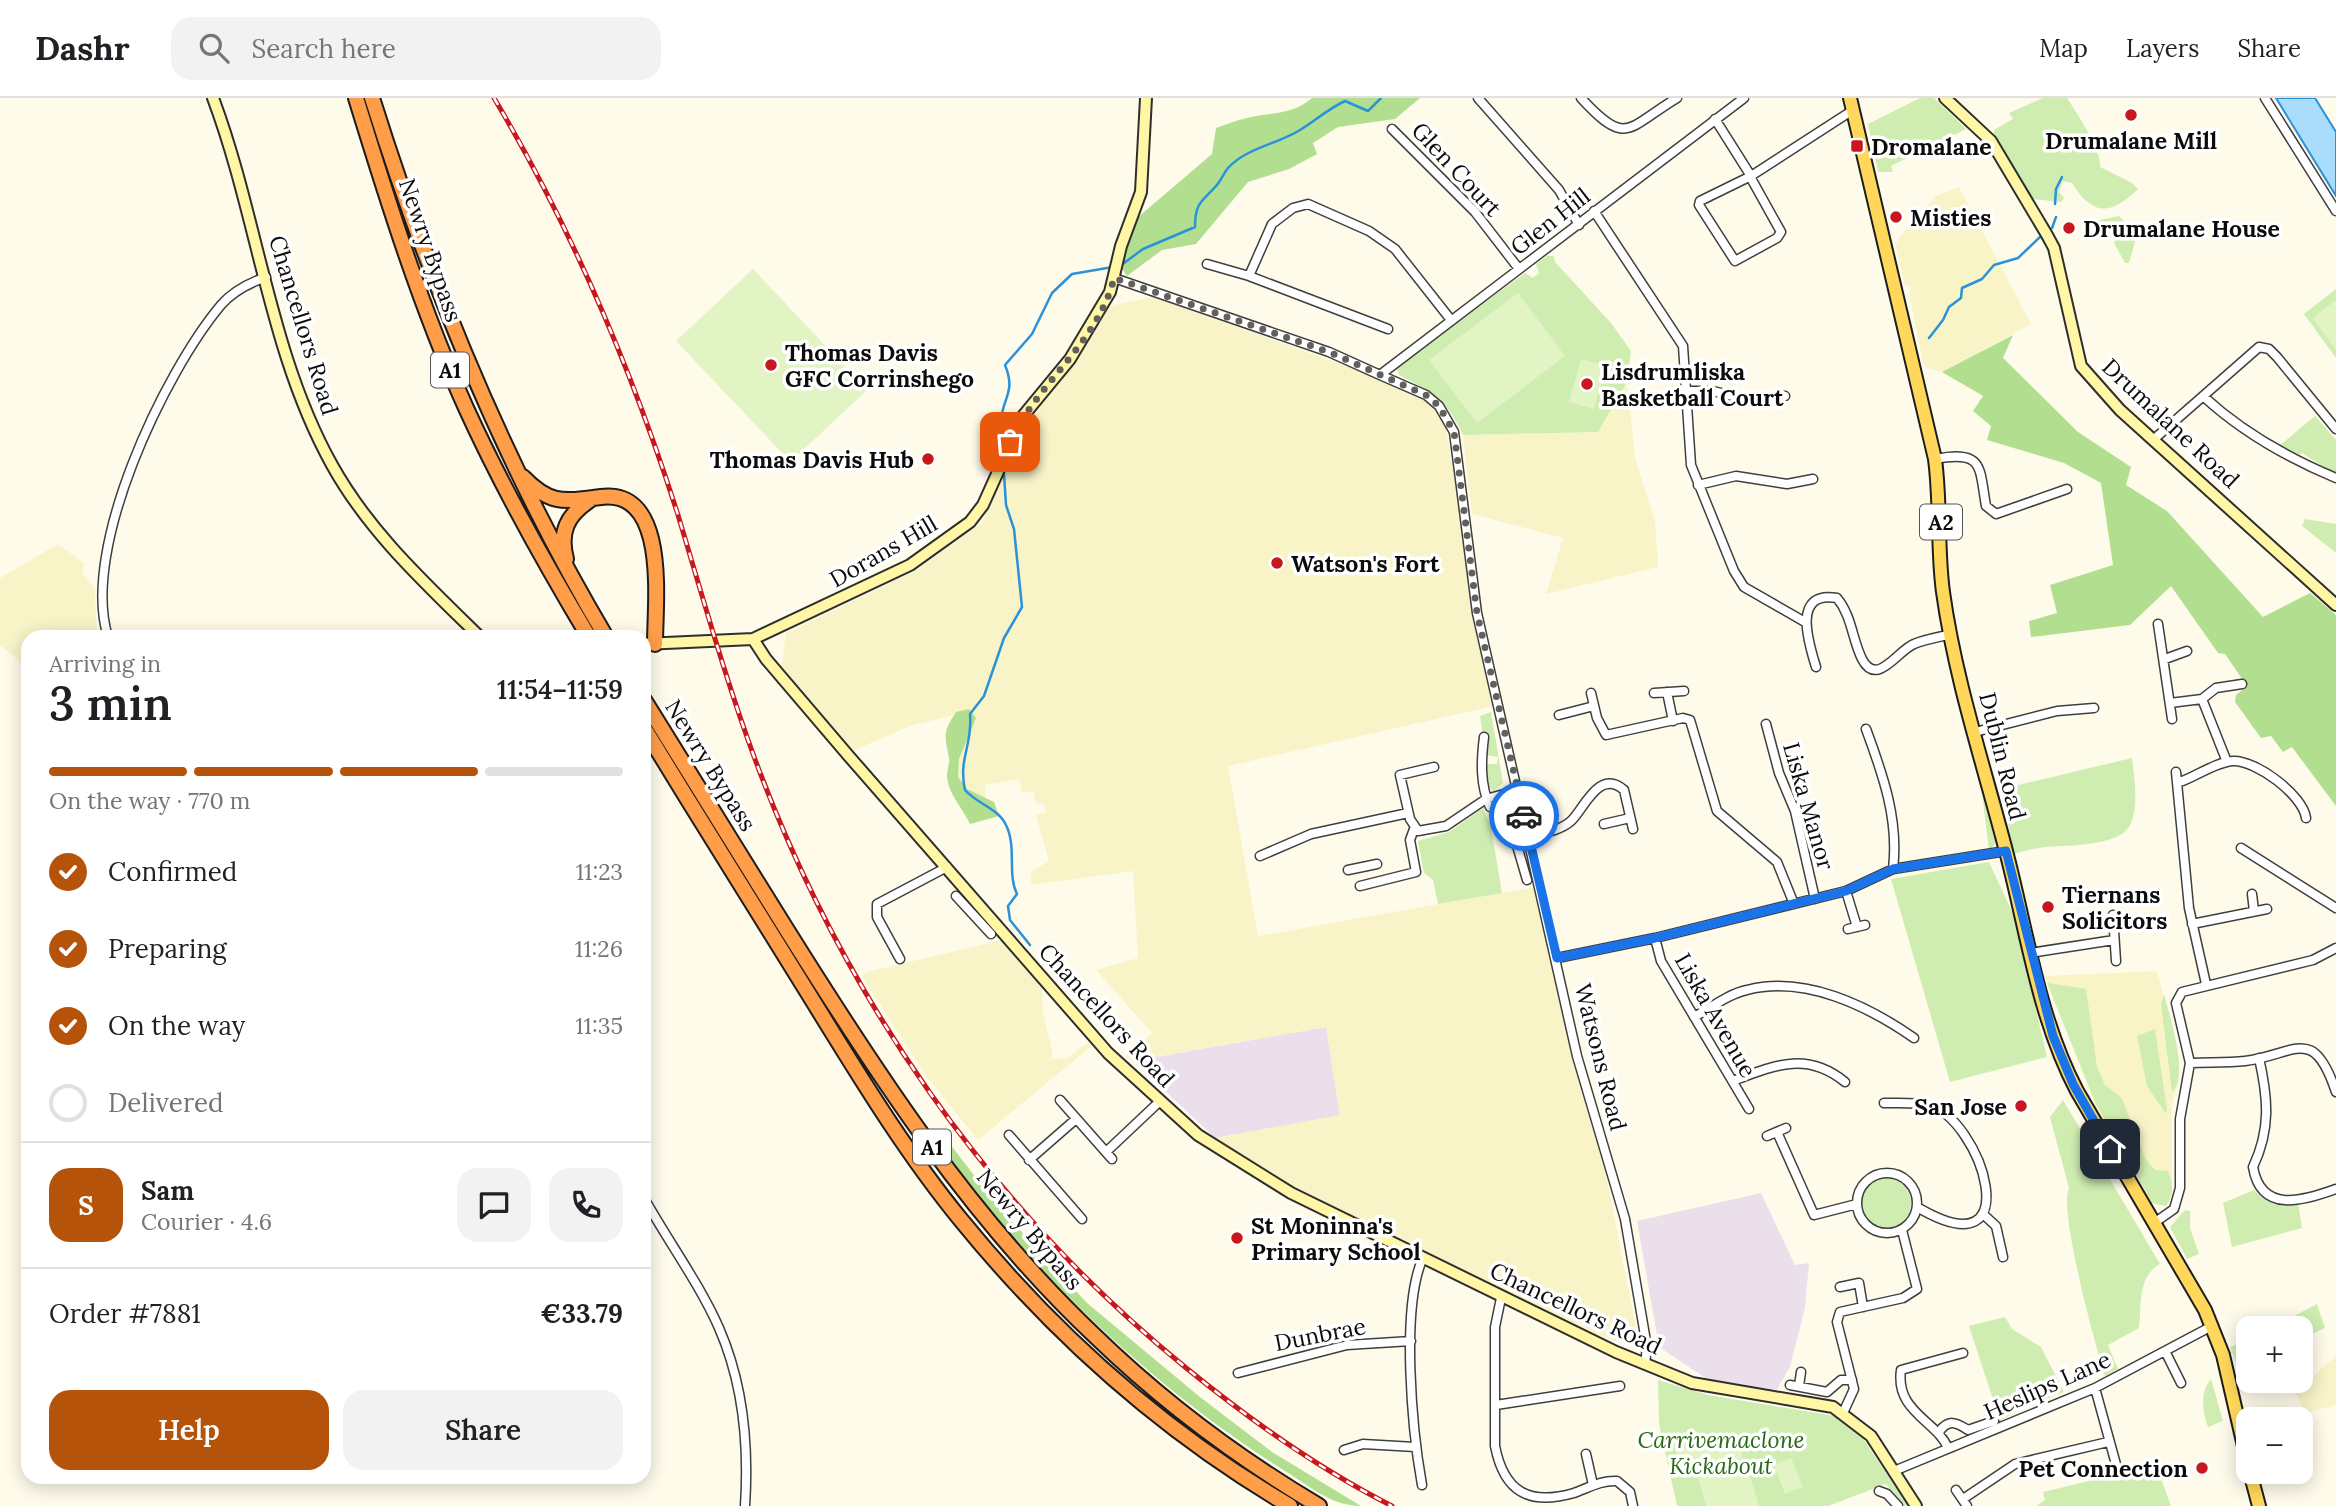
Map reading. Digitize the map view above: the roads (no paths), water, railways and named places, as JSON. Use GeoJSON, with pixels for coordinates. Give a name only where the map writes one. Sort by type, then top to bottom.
{"type":"FeatureCollection","features":[{"type":"Feature","properties":{"kind":"highway","name":"Newry Bypass"},"geometry":{"type":"LineString","coordinates":[[356,98],[426,310],[466,407],[539,554],[584,630]]}},
{"type":"Feature","properties":{"kind":"highway","name":"Newry Bypass"},"geometry":{"type":"LineString","coordinates":[[372,98],[428,266],[515,468],[571,578],[602,630]]}},
{"type":"Feature","properties":{"kind":"highway"},"geometry":{"type":"LineString","coordinates":[[515,468],[546,496],[566,501],[622,498],[645,517],[652,541],[650,630]]}},
{"type":"Feature","properties":{"kind":"highway"},"geometry":{"type":"LineString","coordinates":[[571,578],[563,544],[565,524],[572,514],[592,499]]}},
{"type":"Feature","properties":{"kind":"highway","name":"Newry Bypass"},"geometry":{"type":"LineString","coordinates":[[651,711],[866,1054],[916,1126],[1007,1242],[1093,1335],[1164,1398],[1236,1453],[1319,1506]]}},
{"type":"Feature","properties":{"kind":"highway","name":"Newry Bypass"},"geometry":{"type":"LineString","coordinates":[[651,739],[881,1109],[960,1219],[1047,1316],[1105,1371],[1220,1461],[1290,1506]]}},
{"type":"Feature","properties":{"kind":"highway"},"geometry":{"type":"LineString","coordinates":[[651,748],[662,757]]}},
{"type":"Feature","properties":{"kind":"main road","name":"Dublin Road"},"geometry":{"type":"LineString","coordinates":[[1852,104],[1935,459],[1941,500],[1943,592],[2030,953],[2064,1065],[2154,1223],[2198,1294],[2223,1355],[2236,1412]]}},
{"type":"Feature","properties":{"kind":"main road","name":"Dublin Road"},"geometry":{"type":"LineString","coordinates":[[2253,1484],[2259,1506]]}},
{"type":"Feature","properties":{"kind":"street","name":"Chancellors Road"},"geometry":{"type":"LineString","coordinates":[[213,98],[302,401],[332,466],[368,520],[391,548],[473,630]]}},
{"type":"Feature","properties":{"kind":"street","name":"Dorans Hill"},"geometry":{"type":"LineString","coordinates":[[651,644],[753,639],[884,579],[929,553],[970,522],[983,505],[1023,415],[1070,359],[1102,308],[1141,192],[1146,98]]}},
{"type":"Feature","properties":{"kind":"street"},"geometry":{"type":"LineString","coordinates":[[1478,98],[1559,190],[1578,225]]}},
{"type":"Feature","properties":{"kind":"street"},"geometry":{"type":"LineString","coordinates":[[1581,98],[1607,124],[1618,130],[1628,130],[1677,98]]}},
{"type":"Feature","properties":{"kind":"street"},"geometry":{"type":"LineString","coordinates":[[1726,98],[1733,106]]}},
{"type":"Feature","properties":{"kind":"street","name":"Glen Hill"},"geometry":{"type":"LineString","coordinates":[[1380,374],[1744,98]]}},
{"type":"Feature","properties":{"kind":"street","name":"Drumalane Road"},"geometry":{"type":"LineString","coordinates":[[1945,98],[1992,141],[2047,235],[2053,248],[2081,366],[2111,401],[2336,606]]}},
{"type":"Feature","properties":{"kind":"street"},"geometry":{"type":"LineString","coordinates":[[2265,98],[2336,211]]}},
{"type":"Feature","properties":{"kind":"street"},"geometry":{"type":"LineString","coordinates":[[1715,119],[1751,176],[1781,232],[1777,238],[1735,261],[1699,205],[1700,201],[1751,176],[1852,104]]}},
{"type":"Feature","properties":{"kind":"street","name":"Glen Court"},"geometry":{"type":"LineString","coordinates":[[1392,129],[1475,212],[1519,269]]}},
{"type":"Feature","properties":{"kind":"street"},"geometry":{"type":"LineString","coordinates":[[1249,276],[1272,224],[1293,208],[1308,204],[1369,231],[1395,249],[1451,320]]}},
{"type":"Feature","properties":{"kind":"street"},"geometry":{"type":"LineString","coordinates":[[1594,211],[1683,345],[1687,441],[1698,485],[1734,570],[1744,587],[1805,622]]}},
{"type":"Feature","properties":{"kind":"street"},"geometry":{"type":"LineString","coordinates":[[1207,264],[1249,276],[1388,329]]}},
{"type":"Feature","properties":{"kind":"street","name":"Watsons Road"},"geometry":{"type":"LineString","coordinates":[[1115,270],[1329,352],[1426,395],[1439,406],[1454,432],[1477,613],[1577,1056],[1625,1219],[1647,1347],[1645,1364]]}},
{"type":"Feature","properties":{"kind":"street"},"geometry":{"type":"LineString","coordinates":[[107,630],[103,583],[110,538],[119,502],[149,428],[182,363],[222,304],[245,285],[266,277]]}},
{"type":"Feature","properties":{"kind":"street"},"geometry":{"type":"LineString","coordinates":[[2153,440],[2254,349],[2264,348],[2277,357],[2336,429]]}},
{"type":"Feature","properties":{"kind":"street"},"geometry":{"type":"LineString","coordinates":[[1687,391],[1713,391],[1757,402],[1785,396]]}},
{"type":"Feature","properties":{"kind":"street"},"geometry":{"type":"LineString","coordinates":[[2203,396],[2239,425],[2276,449],[2336,478]]}},
{"type":"Feature","properties":{"kind":"street"},"geometry":{"type":"LineString","coordinates":[[1935,459],[1955,455],[1976,463],[1981,468],[1986,506],[1996,514],[2067,489]]}},
{"type":"Feature","properties":{"kind":"street"},"geometry":{"type":"LineString","coordinates":[[1698,485],[1737,476],[1787,484],[1813,479]]}},
{"type":"Feature","properties":{"kind":"street"},"geometry":{"type":"LineString","coordinates":[[1816,667],[1805,622],[1807,613],[1815,603],[1829,596],[1838,598],[1846,608],[1862,660],[1870,668],[1880,670],[1912,644],[1952,634]]}},
{"type":"Feature","properties":{"kind":"street"},"geometry":{"type":"LineString","coordinates":[[2158,624],[2172,719]]}},
{"type":"Feature","properties":{"kind":"street","name":"Chancellors Road"},"geometry":{"type":"LineString","coordinates":[[753,639],[766,659],[1108,1053],[1159,1102],[1222,1152],[1291,1193],[1422,1260],[1645,1364],[1709,1387],[1823,1404],[1843,1413],[1867,1430],[1916,1506]]}},
{"type":"Feature","properties":{"kind":"street"},"geometry":{"type":"LineString","coordinates":[[2165,659],[2187,651]]}},
{"type":"Feature","properties":{"kind":"street"},"geometry":{"type":"LineString","coordinates":[[2170,703],[2202,699],[2216,688],[2242,684]]}},
{"type":"Feature","properties":{"kind":"street"},"geometry":{"type":"LineString","coordinates":[[1654,693],[1684,691]]}},
{"type":"Feature","properties":{"kind":"street"},"geometry":{"type":"LineString","coordinates":[[1667,692],[1673,721]]}},
{"type":"Feature","properties":{"kind":"street"},"geometry":{"type":"LineString","coordinates":[[1591,693],[1606,735],[1683,718],[1693,724],[1717,811],[1777,862],[1794,904]]}},
{"type":"Feature","properties":{"kind":"street"},"geometry":{"type":"LineString","coordinates":[[2202,699],[2227,762]]}},
{"type":"Feature","properties":{"kind":"street"},"geometry":{"type":"LineString","coordinates":[[1559,715],[1594,706]]}},
{"type":"Feature","properties":{"kind":"street"},"geometry":{"type":"LineString","coordinates":[[1975,732],[2057,711],[2094,708]]}},
{"type":"Feature","properties":{"kind":"street","name":"Liska Manor"},"geometry":{"type":"LineString","coordinates":[[1766,724],[1779,773],[1795,811],[1815,899]]}},
{"type":"Feature","properties":{"kind":"street"},"geometry":{"type":"LineString","coordinates":[[1866,729],[1886,786],[1894,832],[1893,869]]}},
{"type":"Feature","properties":{"kind":"street"},"geometry":{"type":"LineString","coordinates":[[1484,737],[1481,765],[1486,799],[1490,807],[1503,810],[1508,815],[1527,880]]}},
{"type":"Feature","properties":{"kind":"street"},"geometry":{"type":"LineString","coordinates":[[2177,783],[2227,762],[2245,763],[2275,780],[2302,804],[2306,818]]}},
{"type":"Feature","properties":{"kind":"street"},"geometry":{"type":"LineString","coordinates":[[1364,867],[1364,885],[1417,871],[1410,840],[1414,829],[1399,770],[1434,767]]}},
{"type":"Feature","properties":{"kind":"street"},"geometry":{"type":"LineString","coordinates":[[2176,772],[2192,924],[2206,984]]}},
{"type":"Feature","properties":{"kind":"street"},"geometry":{"type":"LineString","coordinates":[[1529,836],[1571,821],[1589,794],[1603,786],[1616,785],[1625,789],[1633,829]]}},
{"type":"Feature","properties":{"kind":"street"},"geometry":{"type":"LineString","coordinates":[[1414,829],[1422,832],[1446,826],[1486,799],[1518,790]]}},
{"type":"Feature","properties":{"kind":"street"},"geometry":{"type":"LineString","coordinates":[[1259,856],[1311,834],[1408,813]]}},
{"type":"Feature","properties":{"kind":"street"},"geometry":{"type":"LineString","coordinates":[[1604,824],[1630,818]]}},
{"type":"Feature","properties":{"kind":"street"},"geometry":{"type":"LineString","coordinates":[[2241,848],[2336,908]]}},
{"type":"Feature","properties":{"kind":"street"},"geometry":{"type":"LineString","coordinates":[[1557,958],[1655,938],[1846,891],[1893,869],[2006,851]]}},
{"type":"Feature","properties":{"kind":"street"},"geometry":{"type":"LineString","coordinates":[[1348,870],[1377,864]]}},
{"type":"Feature","properties":{"kind":"street"},"geometry":{"type":"LineString","coordinates":[[900,959],[877,917],[877,904],[947,867]]}},
{"type":"Feature","properties":{"kind":"street"},"geometry":{"type":"LineString","coordinates":[[1846,891],[1857,927]]}},
{"type":"Feature","properties":{"kind":"street"},"geometry":{"type":"LineString","coordinates":[[2252,894],[2254,911]]}},
{"type":"Feature","properties":{"kind":"street"},"geometry":{"type":"LineString","coordinates":[[956,896],[990,934]]}},
{"type":"Feature","properties":{"kind":"street"},"geometry":{"type":"LineString","coordinates":[[972,913],[981,905]]}},
{"type":"Feature","properties":{"kind":"street"},"geometry":{"type":"LineString","coordinates":[[2192,924],[2267,909]]}},
{"type":"Feature","properties":{"kind":"street"},"geometry":{"type":"LineString","coordinates":[[2113,915],[2116,961]]}},
{"type":"Feature","properties":{"kind":"street","name":"Liska Avenue"},"geometry":{"type":"LineString","coordinates":[[1655,938],[1661,961],[1749,1110]]}},
{"type":"Feature","properties":{"kind":"street"},"geometry":{"type":"LineString","coordinates":[[2030,953],[2114,940]]}},
{"type":"Feature","properties":{"kind":"street"},"geometry":{"type":"LineString","coordinates":[[2154,1223],[2178,1204],[2180,1119],[2190,1063],[2176,1003],[2182,992],[2206,984],[2314,960],[2336,948]]}},
{"type":"Feature","properties":{"kind":"street"},"geometry":{"type":"LineString","coordinates":[[1694,1017],[1748,989],[1772,986],[1805,989],[1858,1006],[1888,1020],[1914,1038]]}},
{"type":"Feature","properties":{"kind":"street"},"geometry":{"type":"LineString","coordinates":[[2190,1063],[2259,1058],[2284,1050],[2304,1049],[2315,1053],[2330,1073],[2336,1091]]}},
{"type":"Feature","properties":{"kind":"street"},"geometry":{"type":"LineString","coordinates":[[2259,1058],[2267,1095],[2266,1138],[2253,1167],[2259,1185],[2274,1199],[2286,1200],[2336,1189]]}},
{"type":"Feature","properties":{"kind":"street"},"geometry":{"type":"LineString","coordinates":[[1733,1081],[1785,1063],[1802,1063],[1828,1068],[1845,1082]]}},
{"type":"Feature","properties":{"kind":"street"},"geometry":{"type":"LineString","coordinates":[[1060,1100],[1109,1156],[1159,1102]]}},
{"type":"Feature","properties":{"kind":"street"},"geometry":{"type":"LineString","coordinates":[[1884,1103],[1930,1105],[1947,1115],[1968,1138],[1986,1190],[1988,1200],[1984,1216]]}},
{"type":"Feature","properties":{"kind":"street"},"geometry":{"type":"LineString","coordinates":[[1030,1160],[1076,1119]]}},
{"type":"Feature","properties":{"kind":"street"},"geometry":{"type":"LineString","coordinates":[[1768,1136],[1786,1128]]}},
{"type":"Feature","properties":{"kind":"street"},"geometry":{"type":"LineString","coordinates":[[1777,1132],[1814,1215],[1857,1204]]}},
{"type":"Feature","properties":{"kind":"street"},"geometry":{"type":"LineString","coordinates":[[1009,1135],[1082,1219]]}},
{"type":"Feature","properties":{"kind":"street"},"geometry":{"type":"LineString","coordinates":[[1885,1173],[1898,1175],[1909,1183],[1916,1195],[1917,1207],[1913,1219],[1902,1230],[1882,1233],[1872,1230],[1860,1218],[1857,1204],[1863,1185],[1874,1176],[1885,1173]]}},
{"type":"Feature","properties":{"kind":"street"},"geometry":{"type":"LineString","coordinates":[[1917,1207],[1939,1220],[1964,1224],[1984,1216]]}},
{"type":"Feature","properties":{"kind":"street"},"geometry":{"type":"LineString","coordinates":[[651,1210],[720,1330],[735,1377],[748,1437],[746,1506]]}},
{"type":"Feature","properties":{"kind":"street"},"geometry":{"type":"LineString","coordinates":[[1984,1216],[1996,1226],[2003,1257]]}},
{"type":"Feature","properties":{"kind":"street"},"geometry":{"type":"LineString","coordinates":[[1843,1413],[1854,1389],[1837,1322],[1840,1312],[1903,1298],[1917,1289],[1902,1230]]}},
{"type":"Feature","properties":{"kind":"street"},"geometry":{"type":"LineString","coordinates":[[1422,1260],[1411,1292],[1415,1447],[1422,1485]]}},
{"type":"Feature","properties":{"kind":"street"},"geometry":{"type":"LineString","coordinates":[[1840,1287],[1859,1283],[1863,1307]]}},
{"type":"Feature","properties":{"kind":"street"},"geometry":{"type":"LineString","coordinates":[[1501,1298],[1495,1327],[1495,1446],[1507,1481],[1521,1494],[1541,1501],[1557,1502],[1593,1485],[1611,1481],[1624,1485],[1630,1492],[1633,1506]]}},
{"type":"Feature","properties":{"kind":"street","name":"Heslips Lane"},"geometry":{"type":"LineString","coordinates":[[1894,1471],[2095,1388],[2212,1326]]}},
{"type":"Feature","properties":{"kind":"street","name":"Dunbrae"},"geometry":{"type":"LineString","coordinates":[[1238,1373],[1347,1345],[1411,1341]]}},
{"type":"Feature","properties":{"kind":"street"},"geometry":{"type":"LineString","coordinates":[[2165,1351],[2181,1383]]}},
{"type":"Feature","properties":{"kind":"street"},"geometry":{"type":"LineString","coordinates":[[1948,1448],[1939,1432],[1924,1424],[1912,1409],[1902,1383],[1901,1370],[1963,1353]]}},
{"type":"Feature","properties":{"kind":"street"},"geometry":{"type":"LineString","coordinates":[[1801,1371],[1795,1386],[1827,1392],[1841,1380],[1852,1380]]}},
{"type":"Feature","properties":{"kind":"street"},"geometry":{"type":"LineString","coordinates":[[1496,1405],[1620,1386]]}},
{"type":"Feature","properties":{"kind":"street"},"geometry":{"type":"LineString","coordinates":[[2095,1388],[2108,1442],[2118,1468]]}},
{"type":"Feature","properties":{"kind":"street"},"geometry":{"type":"LineString","coordinates":[[1939,1432],[1948,1423],[1956,1422],[1968,1430],[1994,1421]]}},
{"type":"Feature","properties":{"kind":"street"},"geometry":{"type":"LineString","coordinates":[[1956,1490],[1965,1503],[2015,1464],[2108,1442]]}},
{"type":"Feature","properties":{"kind":"street"},"geometry":{"type":"LineString","coordinates":[[1344,1450],[1363,1444],[1415,1447]]}},
{"type":"Feature","properties":{"kind":"street"},"geometry":{"type":"LineString","coordinates":[[1586,1454],[1593,1485]]}},
{"type":"Feature","properties":{"kind":"street"},"geometry":{"type":"LineString","coordinates":[[1879,1491],[1888,1494],[1898,1506]]}},
{"type":"Feature","properties":{"kind":"water"},"geometry":{"type":"Polygon","coordinates":[[[2276,98],[2315,98],[2336,132],[2336,196],[2276,98]]]}},
{"type":"Feature","properties":{"kind":"waterway"},"geometry":{"type":"LineString","coordinates":[[1120,266],[1143,249],[1195,227],[1200,203],[1235,161],[1291,135],[1345,101],[1368,111],[1381,98]]}},
{"type":"Feature","properties":{"kind":"waterway"},"geometry":{"type":"LineString","coordinates":[[2055,204],[2056,189],[2062,177]]}},
{"type":"Feature","properties":{"kind":"waterway"},"geometry":{"type":"LineString","coordinates":[[2052,228],[2056,217]]}},
{"type":"Feature","properties":{"kind":"waterway"},"geometry":{"type":"LineString","coordinates":[[1929,338],[1949,307],[1961,298],[1962,288],[1982,279],[1994,265],[2018,258],[2040,237]]}},
{"type":"Feature","properties":{"kind":"waterway"},"geometry":{"type":"LineString","coordinates":[[997,461],[996,448],[1002,447],[1003,443],[1001,420],[1009,388],[1005,365],[1032,334],[1052,293],[1072,274],[1113,267]]}},
{"type":"Feature","properties":{"kind":"waterway"},"geometry":{"type":"LineString","coordinates":[[1004,474],[1006,505],[1014,529],[1022,607],[1004,638],[984,696],[970,714],[970,734],[963,779],[965,790],[998,814],[1006,825],[1011,842],[1013,878],[1017,894],[1008,906],[1010,920],[1030,945]]}},
{"type":"Feature","properties":{"kind":"waterway"},"geometry":{"type":"LineString","coordinates":[[1039,954],[1057,972]]}},
{"type":"Feature","properties":{"kind":"railway"},"geometry":{"type":"LineString","coordinates":[[494,98],[549,198],[598,301],[660,461],[756,762],[792,849],[833,934],[879,1015],[930,1093],[987,1168],[1048,1239],[1114,1305],[1234,1406],[1337,1476],[1392,1506]]}},
{"type":"Feature","properties":{"kind":"place","name":"Drumalane Mill"},"geometry":{"type":"Point","coordinates":[2131,115]}},
{"type":"Feature","properties":{"kind":"place","name":"Dromalane"},"geometry":{"type":"Point","coordinates":[1857,146]}},
{"type":"Feature","properties":{"kind":"place","name":"Misties"},"geometry":{"type":"Point","coordinates":[1896,217]}},
{"type":"Feature","properties":{"kind":"place","name":"Drumalane House"},"geometry":{"type":"Point","coordinates":[2069,228]}},
{"type":"Feature","properties":{"kind":"place","name":"Thomas Davis GFC Corrinshego"},"geometry":{"type":"Point","coordinates":[771,365]}},
{"type":"Feature","properties":{"kind":"place","name":"Lisdrumliska Basketball Court"},"geometry":{"type":"Point","coordinates":[1587,384]}},
{"type":"Feature","properties":{"kind":"place","name":"Thomas Davis Hub"},"geometry":{"type":"Point","coordinates":[928,459]}},
{"type":"Feature","properties":{"kind":"place","name":"Watson's Fort"},"geometry":{"type":"Point","coordinates":[1277,563]}},
{"type":"Feature","properties":{"kind":"place","name":"Tiernans Solicitors"},"geometry":{"type":"Point","coordinates":[2048,907]}},
{"type":"Feature","properties":{"kind":"place","name":"San Jose"},"geometry":{"type":"Point","coordinates":[2021,1106]}},
{"type":"Feature","properties":{"kind":"place","name":"St Moninna's Primary School"},"geometry":{"type":"Point","coordinates":[1237,1238]}},
{"type":"Feature","properties":{"kind":"place","name":"Pet Connection"},"geometry":{"type":"Point","coordinates":[2202,1468]}},
{"type":"Feature","properties":{"kind":"park label","name":"Carrivemaclone Kickabout"},"geometry":{"type":"Point","coordinates":[1721,1452]}}]}
